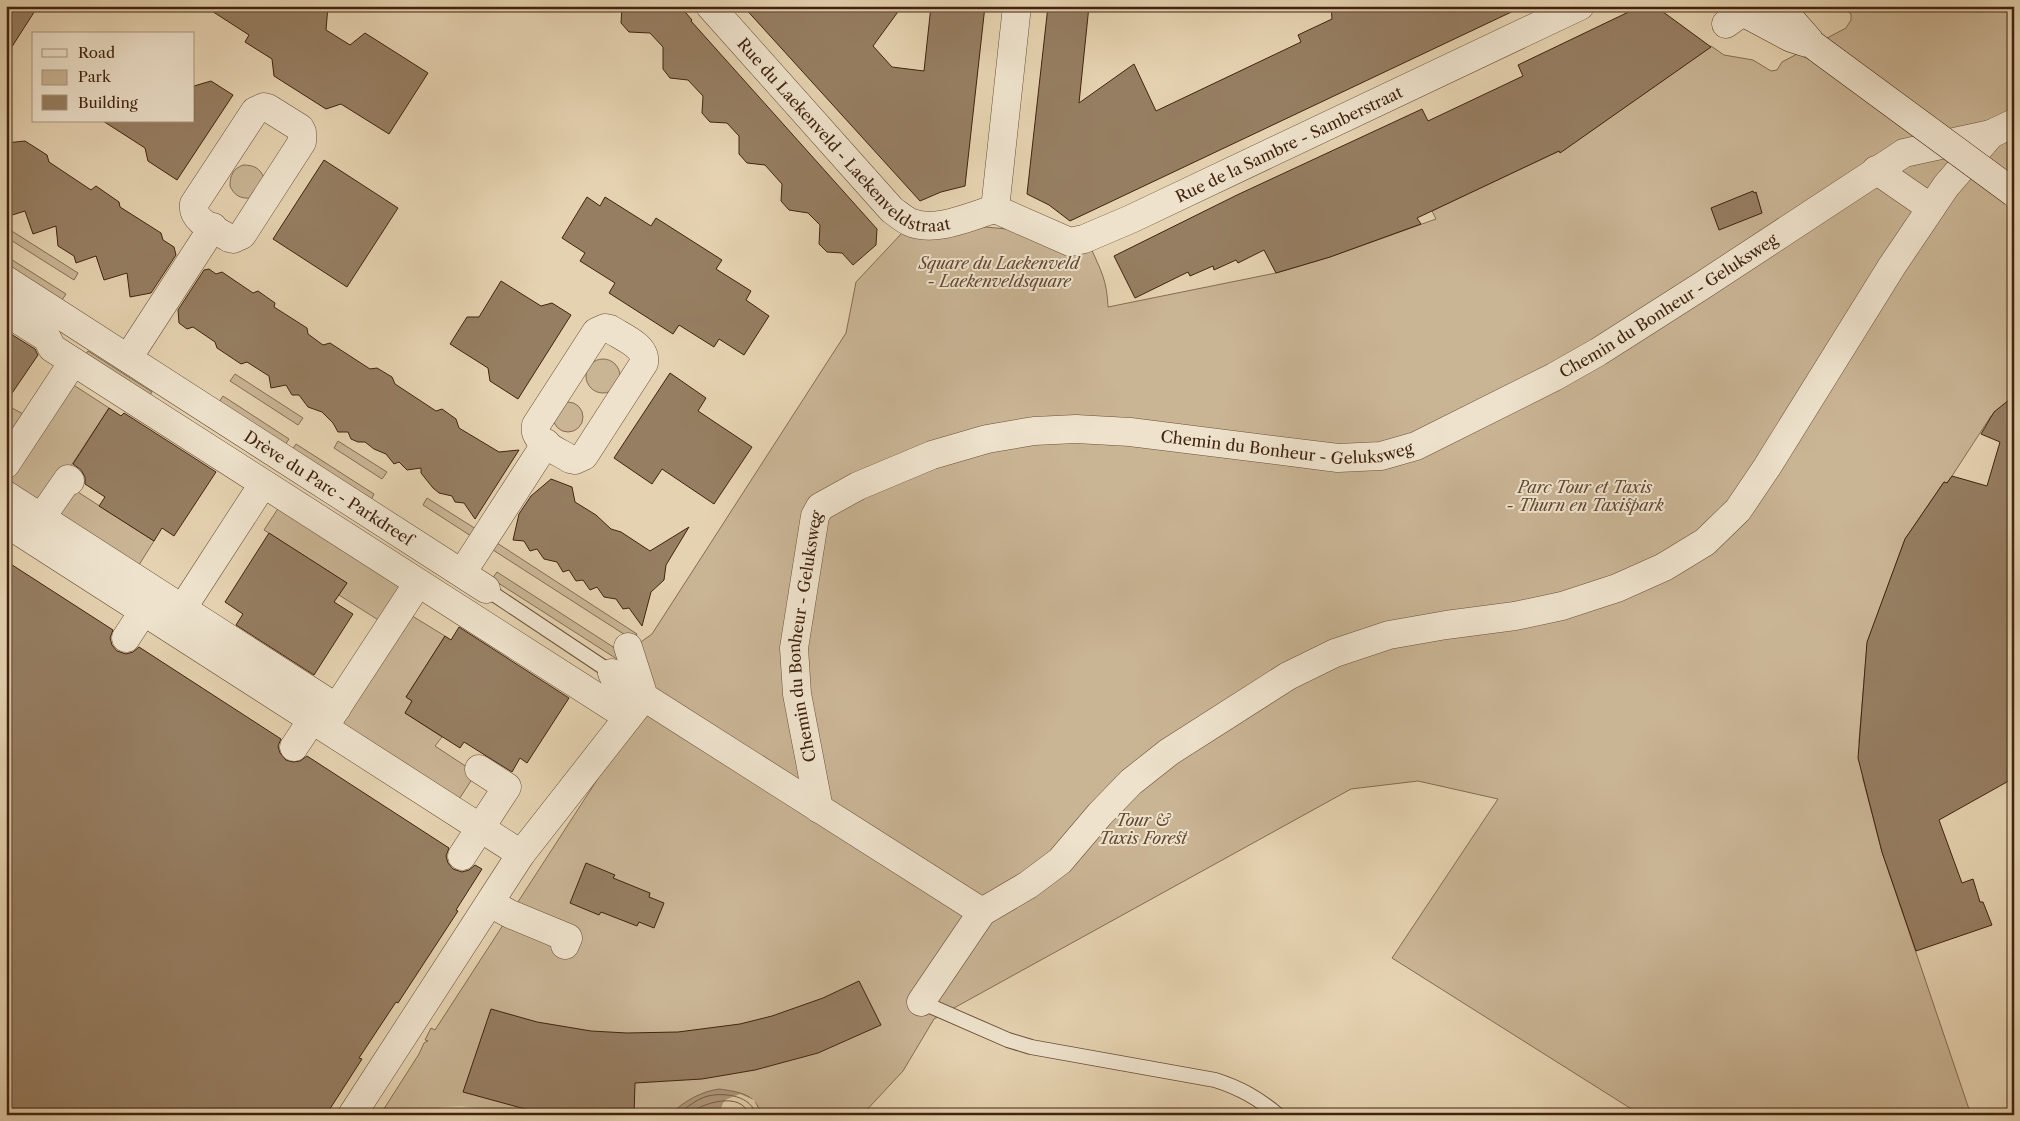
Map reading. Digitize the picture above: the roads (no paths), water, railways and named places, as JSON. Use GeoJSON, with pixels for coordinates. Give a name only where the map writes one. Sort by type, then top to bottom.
{"type":"FeatureCollection","features":[{"type":"Feature","properties":{"kind":"street","name":"Rue du Laekenveld - Laekenveldstraat"},"geometry":{"type":"LineString","coordinates":[[710,6],[892,210],[912,223],[926,225],[944,224],[994,209]]}},
{"type":"Feature","properties":{"kind":"street"},"geometry":{"type":"LineString","coordinates":[[994,209],[1017,6]]}},
{"type":"Feature","properties":{"kind":"street","name":"Rue de la Sambre - Samberstraat"},"geometry":{"type":"LineString","coordinates":[[994,209],[1070,242],[1084,239],[1131,219],[1580,6]]}},
{"type":"Feature","properties":{"kind":"street"},"geometry":{"type":"LineString","coordinates":[[1779,6],[1813,45],[2014,193]]}},
{"type":"Feature","properties":{"kind":"street"},"geometry":{"type":"LineString","coordinates":[[1738,12],[1791,38],[1813,45]]}},
{"type":"Feature","properties":{"kind":"street"},"geometry":{"type":"LineString","coordinates":[[259,108],[268,108],[300,128],[302,142],[242,235],[233,239],[229,238],[213,227],[197,217],[193,208],[194,204],[255,111],[259,108]]}},
{"type":"Feature","properties":{"kind":"street"},"geometry":{"type":"LineString","coordinates":[[921,1002],[982,912],[1028,885],[1060,861],[1100,814],[1131,782],[1169,752],[1288,676],[1335,653],[1390,635],[1515,616],[1562,606],[1617,588],[1664,567],[1705,542],[1738,510],[1748,496],[1892,266],[1946,186],[2002,128]]}},
{"type":"Feature","properties":{"kind":"street","name":"Chemin du Bonheur - Geluksweg"},"geometry":{"type":"LineString","coordinates":[[819,809],[797,694],[794,648],[815,516],[820,507],[830,501],[858,486],[932,455],[987,439],[1034,431],[1076,429],[1130,432],[1338,458],[1381,456],[1416,446],[1554,378],[1598,352],[1712,280],[1904,153],[2002,128]]}},
{"type":"Feature","properties":{"kind":"street"},"geometry":{"type":"LineString","coordinates":[[1876,170],[1931,208]]}},
{"type":"Feature","properties":{"kind":"street"},"geometry":{"type":"LineString","coordinates":[[128,358],[213,227]]}},
{"type":"Feature","properties":{"kind":"street","name":"Drève du Parc - Parkdreef"},"geometry":{"type":"LineString","coordinates":[[6,280],[486,589]]}},
{"type":"Feature","properties":{"kind":"street"},"geometry":{"type":"LineString","coordinates":[[6,312],[47,338],[52,348],[418,583],[634,709],[819,809],[982,912]]}},
{"type":"Feature","properties":{"kind":"street"},"geometry":{"type":"LineString","coordinates":[[605,328],[610,329],[642,350],[645,358],[644,363],[584,456],[575,460],[570,459],[546,443],[538,438],[536,425],[596,332],[605,328]]}},
{"type":"Feature","properties":{"kind":"street"},"geometry":{"type":"LineString","coordinates":[[6,464],[74,362]]}},
{"type":"Feature","properties":{"kind":"street"},"geometry":{"type":"LineString","coordinates":[[462,573],[546,443]]}},
{"type":"Feature","properties":{"kind":"street"},"geometry":{"type":"LineString","coordinates":[[41,518],[68,479],[70,481]]}},
{"type":"Feature","properties":{"kind":"street"},"geometry":{"type":"LineString","coordinates":[[182,608],[263,484]]}},
{"type":"Feature","properties":{"kind":"street"},"geometry":{"type":"LineString","coordinates":[[6,495],[41,518],[150,602],[324,718],[520,854]]}},
{"type":"Feature","properties":{"kind":"street"},"geometry":{"type":"LineString","coordinates":[[6,523],[150,602],[182,608],[324,718]]}},
{"type":"Feature","properties":{"kind":"street"},"geometry":{"type":"LineString","coordinates":[[294,747],[324,718],[418,583]]}},
{"type":"Feature","properties":{"kind":"street"},"geometry":{"type":"LineString","coordinates":[[126,638],[150,602]]}},
{"type":"Feature","properties":{"kind":"street"},"geometry":{"type":"LineString","coordinates":[[342,1112],[437,963],[490,903],[520,854],[634,709],[628,647]]}},
{"type":"Feature","properties":{"kind":"street","name":"Drève du Parc - Parkdreef"},"geometry":{"type":"LineString","coordinates":[[612,673],[634,709]]}},
{"type":"Feature","properties":{"kind":"street"},"geometry":{"type":"LineString","coordinates":[[462,856],[507,787],[479,769]]}},
{"type":"Feature","properties":{"kind":"street"},"geometry":{"type":"LineString","coordinates":[[490,903],[510,914],[568,938],[565,945]]}},
{"type":"Feature","properties":{"kind":"lane","name":"Drève du Parc - Parkdreef"},"geometry":{"type":"LineString","coordinates":[[486,589],[612,673]]}},
{"type":"Feature","properties":{"kind":"lane"},"geometry":{"type":"LineString","coordinates":[[921,1002],[1008,1040],[1031,1047],[1215,1080],[1237,1087],[1259,1099],[1278,1115]]}},
{"type":"Feature","properties":{"kind":"water"},"geometry":{"type":"Polygon","coordinates":[[[719,1089],[739,1093],[751,1098],[759,1108],[761,1115],[670,1115],[681,1105],[693,1098],[705,1092],[719,1089]]]}},
{"type":"Feature","properties":{"kind":"park label","name":"Square du Laekenveld - Laekenveldsquare"},"geometry":{"type":"Point","coordinates":[999,272]}},
{"type":"Feature","properties":{"kind":"park label","name":"Parc Tour et Taxis - Thurn en Taxispark"},"geometry":{"type":"Point","coordinates":[1585,496]}},
{"type":"Feature","properties":{"kind":"park label","name":"Tour & Taxis Forest"},"geometry":{"type":"Point","coordinates":[1143,829]}}]}
